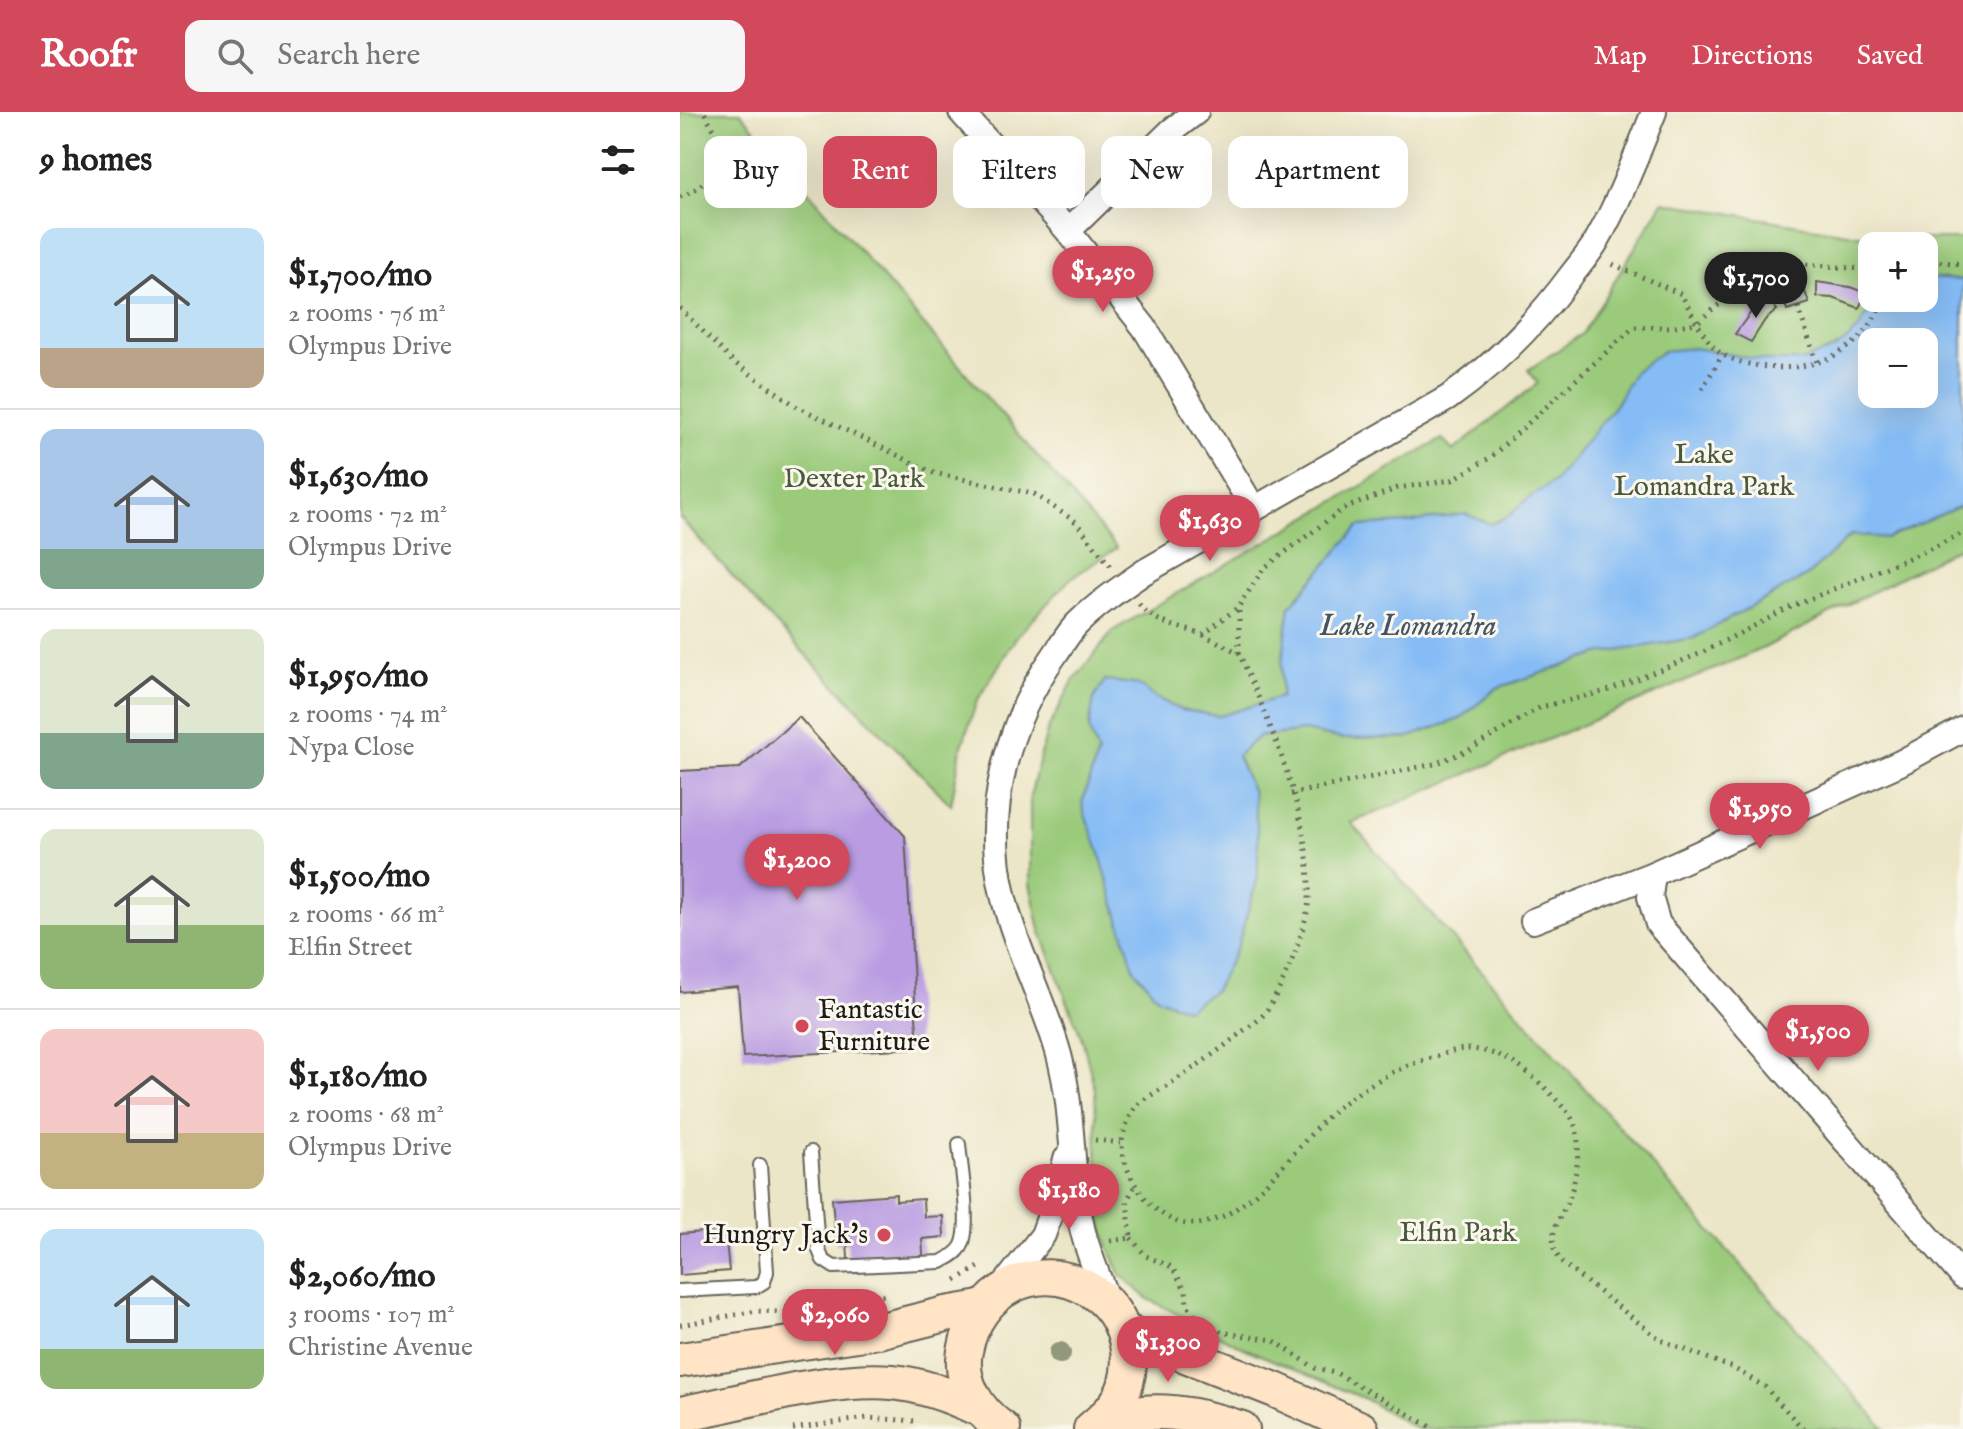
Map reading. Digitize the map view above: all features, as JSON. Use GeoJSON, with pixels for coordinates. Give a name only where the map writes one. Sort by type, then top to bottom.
{"type":"FeatureCollection","features":[{"type":"Feature","properties":{"kind":"main road"},"geometry":{"type":"LineString","coordinates":[[680,1360],[878,1331],[946,1314],[987,1289],[1044,1277],[1068,1280],[1091,1290],[1117,1318],[1361,1429]]}},
{"type":"Feature","properties":{"kind":"main road"},"geometry":{"type":"LineString","coordinates":[[987,1289],[968,1332],[963,1359],[967,1385],[992,1422]]}},
{"type":"Feature","properties":{"kind":"main road"},"geometry":{"type":"LineString","coordinates":[[1092,1429],[1111,1412],[1125,1387],[1129,1359],[1117,1318]]}},
{"type":"Feature","properties":{"kind":"main road"},"geometry":{"type":"LineString","coordinates":[[680,1414],[814,1388],[892,1382],[950,1395],[992,1422]]}},
{"type":"Feature","properties":{"kind":"main road"},"geometry":{"type":"LineString","coordinates":[[1092,1429],[1140,1413],[1164,1412],[1242,1429]]}},
{"type":"Feature","properties":{"kind":"street"},"geometry":{"type":"LineString","coordinates":[[961,112],[1068,231],[1144,327],[1254,509]]}},
{"type":"Feature","properties":{"kind":"street"},"geometry":{"type":"LineString","coordinates":[[1068,231],[1171,131],[1196,112]]}},
{"type":"Feature","properties":{"kind":"street"},"geometry":{"type":"LineString","coordinates":[[1117,1318],[1083,1232],[1076,1190],[1069,1099],[1059,1053],[1015,935],[1003,892],[996,833],[1002,772],[1018,719],[1040,675],[1076,625],[1125,586],[1448,398],[1512,346],[1548,307],[1595,244],[1622,191],[1654,112]]}},
{"type":"Feature","properties":{"kind":"street"},"geometry":{"type":"LineString","coordinates":[[1533,921],[1653,874],[1678,860],[1900,763],[1963,729]]}},
{"type":"Feature","properties":{"kind":"street"},"geometry":{"type":"LineString","coordinates":[[1653,874],[1650,897],[1658,924],[1963,1277]]}},
{"type":"Feature","properties":{"kind":"street"},"geometry":{"type":"LineString","coordinates":[[987,1289],[1043,1235],[1072,1137]]}},
{"type":"Feature","properties":{"kind":"lane"},"geometry":{"type":"LineString","coordinates":[[811,1152],[818,1248],[823,1260],[834,1267],[941,1262],[953,1256],[962,1245],[965,1224],[959,1144]]}},
{"type":"Feature","properties":{"kind":"lane"},"geometry":{"type":"LineString","coordinates":[[680,1291],[756,1287],[764,1282],[767,1272],[760,1165]]}},
{"type":"Feature","properties":{"kind":"path"},"geometry":{"type":"LineString","coordinates":[[680,197],[690,193],[712,174],[722,144],[704,112]]}},
{"type":"Feature","properties":{"kind":"path"},"geometry":{"type":"LineString","coordinates":[[1938,261],[1963,264]]}},
{"type":"Feature","properties":{"kind":"path"},"geometry":{"type":"LineString","coordinates":[[1203,635],[1239,606],[1264,568],[1343,509],[1398,488],[1452,480],[1491,457],[1634,327],[1697,323],[1730,299],[1755,273],[1782,262],[1858,269]]}},
{"type":"Feature","properties":{"kind":"path"},"geometry":{"type":"LineString","coordinates":[[1611,264],[1681,294],[1697,323],[1722,354],[1769,369],[1817,363],[1834,357],[1866,331],[1876,312]]}},
{"type":"Feature","properties":{"kind":"path"},"geometry":{"type":"LineString","coordinates":[[1798,307],[1817,363]]}},
{"type":"Feature","properties":{"kind":"path"},"geometry":{"type":"LineString","coordinates":[[680,308],[732,361],[796,406],[934,473],[1034,494],[1076,522],[1146,614],[1168,625],[1203,635],[1239,653]]}},
{"type":"Feature","properties":{"kind":"path"},"geometry":{"type":"LineString","coordinates":[[1702,389],[1722,354]]}},
{"type":"Feature","properties":{"kind":"path"},"geometry":{"type":"LineString","coordinates":[[1291,794],[1434,764],[1469,750],[1541,707],[1610,690],[1699,654],[1795,605],[1963,533]]}},
{"type":"Feature","properties":{"kind":"path"},"geometry":{"type":"LineString","coordinates":[[1239,606],[1239,653],[1278,743],[1303,834],[1309,900],[1291,968],[1263,1015],[1211,1057],[1137,1106],[1128,1121],[1122,1143],[1126,1163],[1143,1199],[1172,1220],[1187,1224],[1236,1210],[1265,1186],[1339,1106],[1385,1076],[1420,1060],[1463,1049],[1492,1052],[1525,1070],[1572,1116],[1577,1138],[1576,1172],[1553,1240],[1562,1263],[1661,1340],[1733,1368],[1765,1387],[1803,1429]]}},
{"type":"Feature","properties":{"kind":"path"},"geometry":{"type":"LineString","coordinates":[[1136,1183],[1127,1201],[1131,1238],[1146,1256],[1172,1267],[1186,1291],[1187,1305],[1198,1318],[1221,1332],[1273,1340],[1315,1368],[1336,1373],[1435,1429]]}},
{"type":"Feature","properties":{"kind":"path"},"geometry":{"type":"LineString","coordinates":[[1102,1242],[1131,1238]]}},
{"type":"Feature","properties":{"kind":"path"},"geometry":{"type":"LineString","coordinates":[[942,1283],[956,1281],[987,1289]]}},
{"type":"Feature","properties":{"kind":"path"},"geometry":{"type":"LineString","coordinates":[[845,1302],[888,1294]]}},
{"type":"Feature","properties":{"kind":"path"},"geometry":{"type":"LineString","coordinates":[[680,1325],[756,1311],[788,1313]]}},
{"type":"Feature","properties":{"kind":"path"},"geometry":{"type":"LineString","coordinates":[[793,1429],[867,1418],[926,1422]]}},
{"type":"Feature","properties":{"kind":"green space","name":"Dexter Park"},"geometry":{"type":"Polygon","coordinates":[[[680,112],[740,112],[761,136],[704,136],[704,208],[807,208],[807,189],[1117,548],[1070,579],[1017,636],[977,701],[961,749],[951,805],[772,620],[680,518],[680,112]]]}},
{"type":"Feature","properties":{"kind":"green space","name":"Lake Lomandra Park"},"geometry":{"type":"Polygon","coordinates":[[[1663,202],[1858,235],[1858,312],[1938,312],[1938,239],[1963,239],[1963,545],[1764,648],[1351,823],[1885,1429],[1417,1429],[1363,1398],[1246,1349],[1148,1299],[1121,1275],[1109,1249],[1099,1214],[1095,1090],[1083,1042],[1040,930],[1030,884],[1030,796],[1047,731],[1073,681],[1114,630],[1442,439],[1453,451],[1538,383],[1528,370],[1582,334],[1663,202]]]}},
{"type":"Feature","properties":{"kind":"water","name":"Lake Lomandra"},"geometry":{"type":"Polygon","coordinates":[[[1938,279],[1963,280],[1963,505],[1887,538],[1851,535],[1807,576],[1694,638],[1599,654],[1497,688],[1460,719],[1406,738],[1342,739],[1304,731],[1258,737],[1237,756],[1253,792],[1258,835],[1258,877],[1237,948],[1215,990],[1187,1009],[1158,998],[1134,969],[1082,803],[1098,753],[1089,728],[1094,698],[1105,680],[1139,685],[1156,698],[1181,710],[1220,716],[1281,697],[1282,662],[1290,606],[1359,526],[1465,514],[1491,524],[1509,516],[1530,497],[1554,482],[1616,404],[1634,372],[1663,351],[1694,348],[1767,361],[1801,361],[1834,349],[1858,329],[1858,408],[1938,408],[1938,328],[1860,327],[1869,312],[1938,312],[1938,279]]]}},
{"type":"Feature","properties":{"kind":"building"},"geometry":{"type":"Polygon","coordinates":[[[1801,280],[1809,303],[1787,310],[1779,287],[1801,280]]]}},
{"type":"Feature","properties":{"kind":"building"},"geometry":{"type":"Polygon","coordinates":[[[1817,282],[1850,287],[1858,290],[1858,308],[1833,298],[1817,297],[1817,282]]]}},
{"type":"Feature","properties":{"kind":"building"},"geometry":{"type":"Polygon","coordinates":[[[1769,299],[1777,310],[1765,320],[1751,342],[1735,334],[1754,308],[1769,299]]]}},
{"type":"Feature","properties":{"kind":"building"},"geometry":{"type":"Polygon","coordinates":[[[799,717],[905,836],[918,1048],[743,1057],[738,987],[680,992],[680,771],[740,768],[799,717]]]}},
{"type":"Feature","properties":{"kind":"building"},"geometry":{"type":"Polygon","coordinates":[[[896,1194],[896,1201],[923,1199],[924,1217],[943,1216],[944,1237],[922,1239],[924,1266],[849,1272],[847,1243],[836,1244],[832,1199],[896,1194]]]}},
{"type":"Feature","properties":{"kind":"building"},"geometry":{"type":"Polygon","coordinates":[[[725,1230],[729,1271],[680,1275],[680,1234],[725,1230]]]}},
{"type":"Feature","properties":{"kind":"place","name":"Fantastic Furniture"},"geometry":{"type":"Point","coordinates":[802,1026]}},
{"type":"Feature","properties":{"kind":"place","name":"Hungry Jack's"},"geometry":{"type":"Point","coordinates":[884,1235]}},
{"type":"Feature","properties":{"kind":"park label","name":"Elfin Park"},"geometry":{"type":"Point","coordinates":[1458,1233]}}]}
